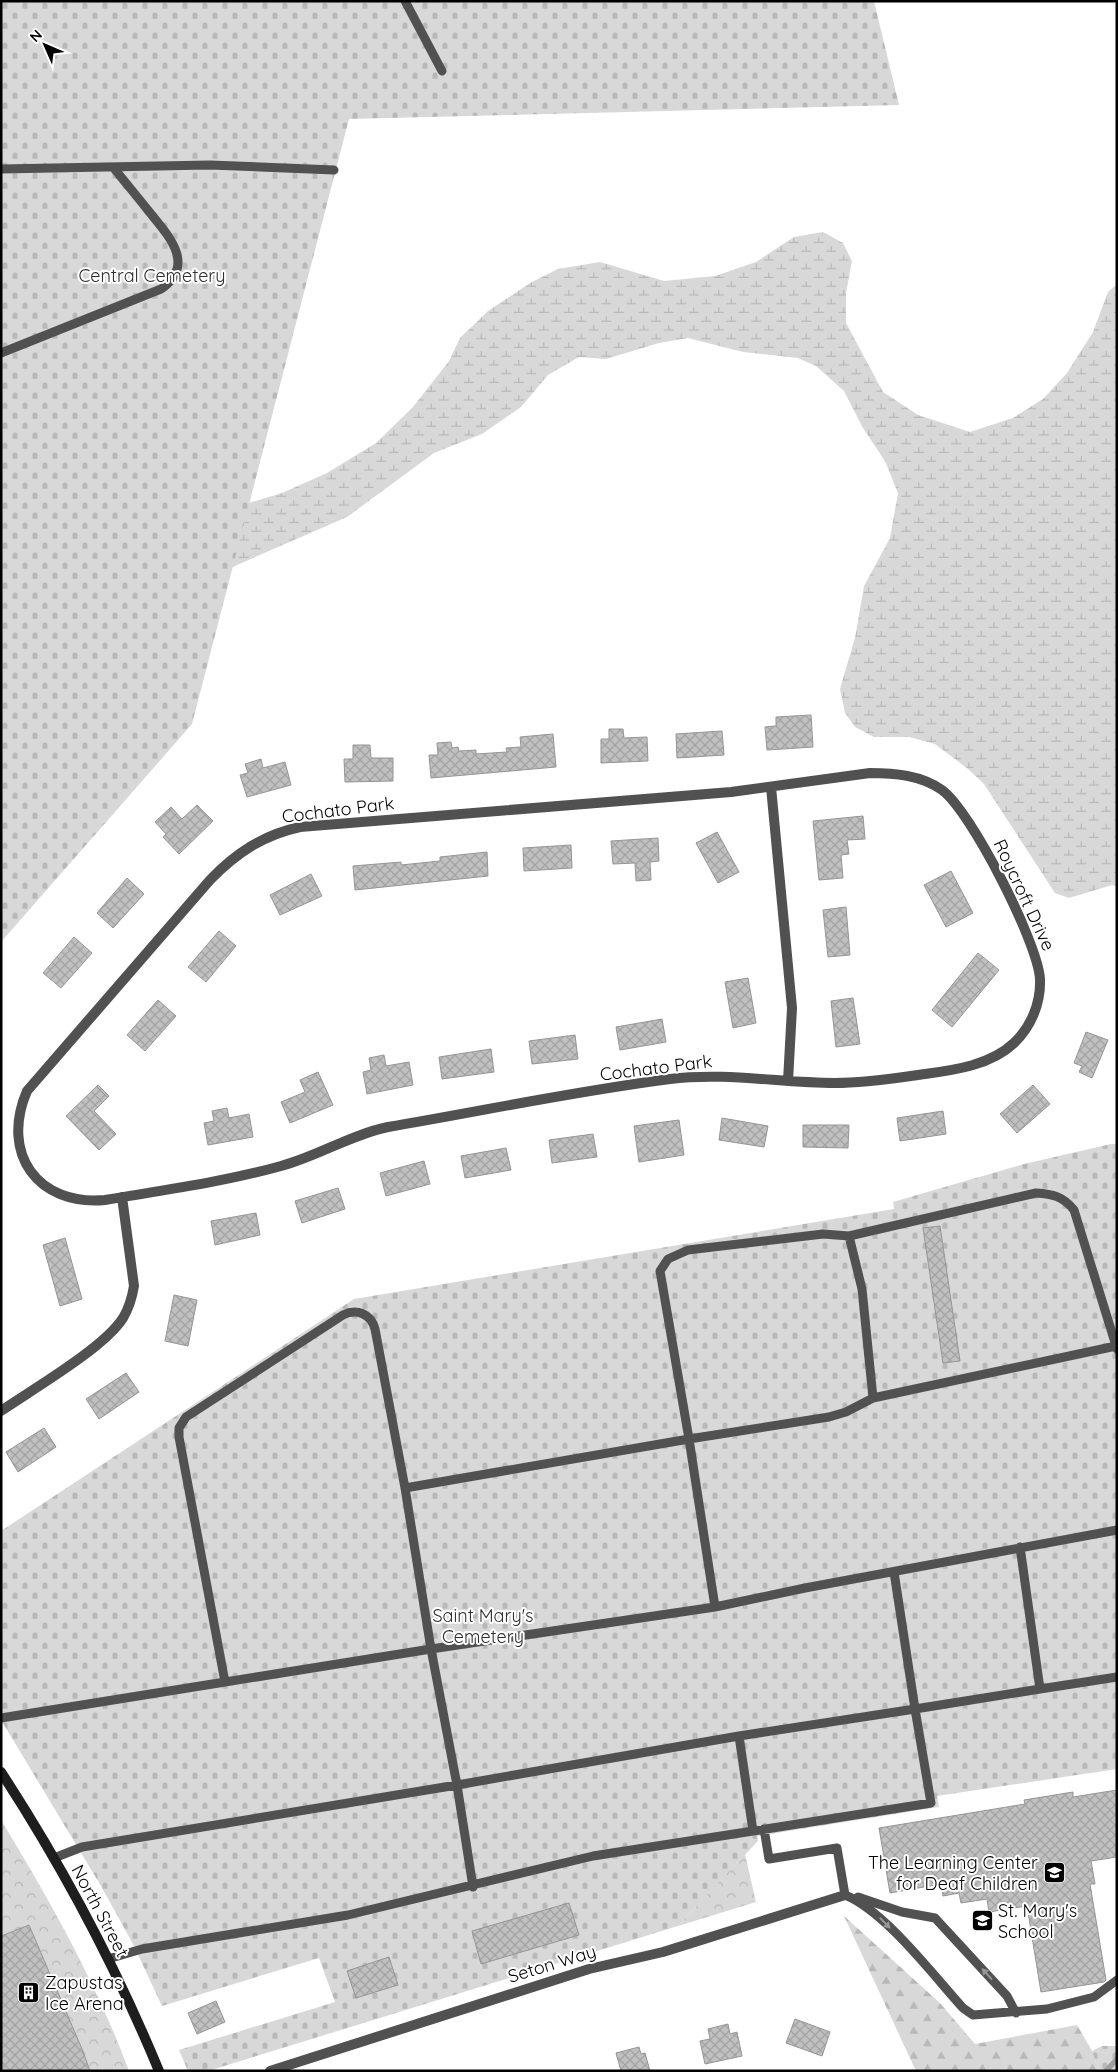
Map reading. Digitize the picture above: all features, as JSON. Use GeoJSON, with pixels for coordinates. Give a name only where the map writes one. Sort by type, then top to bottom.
{"type":"FeatureCollection","features":[{"type":"Feature","properties":{"kind":"main road","name":"North Street"},"geometry":{"type":"LineString","coordinates":[[1,1772],[54,1858],[108,1959],[159,2071]]}},
{"type":"Feature","properties":{"kind":"street","name":"Roycroft Drive"},"geometry":{"type":"LineString","coordinates":[[836,778],[870,773],[900,774],[930,783],[951,798],[970,822],[986,850],[1030,943],[1038,967],[1039,991],[1033,1014],[1028,1026],[1011,1046],[999,1054],[970,1066],[874,1081]]}},
{"type":"Feature","properties":{"kind":"street","name":"Cochato Park"},"geometry":{"type":"LineString","coordinates":[[836,778],[771,786],[300,827],[273,834],[248,847],[223,867],[34,1082],[27,1091],[17,1112],[16,1148],[25,1167],[40,1183],[60,1195],[82,1200],[122,1197],[244,1175],[282,1166],[319,1154],[362,1134],[397,1125],[669,1079],[715,1076],[834,1083],[874,1081]]}},
{"type":"Feature","properties":{"kind":"street"},"geometry":{"type":"LineString","coordinates":[[771,786],[792,1008],[788,1081]]}},
{"type":"Feature","properties":{"kind":"street"},"geometry":{"type":"LineString","coordinates":[[1,1411],[96,1346],[123,1319],[132,1297],[134,1286],[122,1197]]}},
{"type":"Feature","properties":{"kind":"street","name":"Seton Way"},"geometry":{"type":"LineString","coordinates":[[270,2071],[589,1969],[676,1949],[846,1895]]}},
{"type":"Feature","properties":{"kind":"lane"},"geometry":{"type":"LineString","coordinates":[[404,1],[442,70]]}},
{"type":"Feature","properties":{"kind":"lane"},"geometry":{"type":"LineString","coordinates":[[1,170],[210,166],[334,170]]}},
{"type":"Feature","properties":{"kind":"lane"},"geometry":{"type":"LineString","coordinates":[[1,353],[161,289],[176,274],[178,267],[175,246],[113,167]]}},
{"type":"Feature","properties":{"kind":"lane"},"geometry":{"type":"LineString","coordinates":[[405,1488],[689,1439],[829,1416],[846,1412],[873,1398],[1116,1348],[1074,1210],[1061,1197],[1036,1193],[849,1236],[824,1234],[688,1250],[668,1259],[660,1271],[689,1439],[715,1607]]}},
{"type":"Feature","properties":{"kind":"lane"},"geometry":{"type":"LineString","coordinates":[[849,1236],[862,1289],[873,1398]]}},
{"type":"Feature","properties":{"kind":"lane"},"geometry":{"type":"LineString","coordinates":[[225,1682],[179,1437],[179,1428],[186,1417],[343,1315],[352,1311],[363,1313],[371,1319],[375,1329],[405,1488],[473,1887]]}},
{"type":"Feature","properties":{"kind":"lane"},"geometry":{"type":"LineString","coordinates":[[1,1718],[431,1649],[715,1607],[1020,1547],[1117,1530]]}},
{"type":"Feature","properties":{"kind":"lane"},"geometry":{"type":"LineString","coordinates":[[1020,1547],[1040,1689]]}},
{"type":"Feature","properties":{"kind":"lane"},"geometry":{"type":"LineString","coordinates":[[108,1959],[142,1949],[348,1915],[602,1855],[931,1803],[894,1572]]}},
{"type":"Feature","properties":{"kind":"lane"},"geometry":{"type":"LineString","coordinates":[[54,1858],[82,1847],[739,1736],[1117,1677]]}},
{"type":"Feature","properties":{"kind":"lane"},"geometry":{"type":"LineString","coordinates":[[739,1736],[753,1831]]}},
{"type":"Feature","properties":{"kind":"lane"},"geometry":{"type":"LineString","coordinates":[[764,1829],[769,1859],[837,1848],[846,1895]]}},
{"type":"Feature","properties":{"kind":"lane"},"geometry":{"type":"LineString","coordinates":[[846,1895],[862,1903],[881,1918],[968,2013],[973,2015],[1016,2013],[1086,2000],[1103,1992],[1117,1980]]}},
{"type":"Feature","properties":{"kind":"lane"},"geometry":{"type":"LineString","coordinates":[[846,1895],[902,1912],[935,1918],[1007,1996],[1016,2013]]}},
{"type":"Feature","properties":{"kind":"green space","name":"Central Cemetery"},"geometry":{"type":"Polygon","coordinates":[[[1,1],[874,1],[899,105],[349,119],[192,724],[1,942],[1,1]]]}},
{"type":"Feature","properties":{"kind":"green space"},"geometry":{"type":"Polygon","coordinates":[[[823,232],[843,243],[852,261],[846,293],[846,323],[883,392],[918,415],[970,432],[1013,418],[1043,399],[1067,373],[1093,332],[1108,292],[1117,284],[1117,887],[1112,885],[1069,898],[1055,893],[984,784],[968,769],[935,744],[909,737],[874,737],[855,727],[845,713],[840,689],[855,638],[864,586],[890,538],[898,493],[885,461],[863,428],[844,391],[816,366],[798,358],[743,352],[688,338],[659,343],[606,359],[579,357],[548,375],[521,407],[482,434],[434,453],[347,517],[230,568],[242,505],[282,493],[327,473],[376,443],[413,407],[449,361],[460,338],[488,311],[530,283],[558,269],[600,262],[664,281],[715,276],[756,262],[794,237],[823,232]]]}},
{"type":"Feature","properties":{"kind":"green space","name":"Saint Mary's Cemetery"},"geometry":{"type":"Polygon","coordinates":[[[1117,1144],[1117,1769],[937,1796],[939,1807],[757,1836],[758,1841],[678,1926],[208,2071],[188,2071],[179,2050],[335,2002],[319,1958],[162,2006],[133,1944],[101,1886],[1,1720],[1,1531],[354,1299],[894,1209],[893,1202],[1024,1164],[1117,1144]]]}},
{"type":"Feature","properties":{"kind":"green space"},"geometry":{"type":"Polygon","coordinates":[[[1,1820],[71,1942],[102,2006],[129,2071],[90,2071],[29,1925],[1,1936],[1,1820]]]}},
{"type":"Feature","properties":{"kind":"green space"},"geometry":{"type":"Polygon","coordinates":[[[745,1854],[756,1902],[678,1926],[745,1854]]]}},
{"type":"Feature","properties":{"kind":"green space"},"geometry":{"type":"Polygon","coordinates":[[[844,1916],[940,2003],[975,2044],[1077,2025],[1092,2051],[1099,2071],[916,2071],[844,1916]]]}},
{"type":"Feature","properties":{"kind":"green space"},"geometry":{"type":"Polygon","coordinates":[[[1102,2046],[1117,2046],[1117,2071],[1099,2071],[1092,2051],[1102,2046]]]}},
{"type":"Feature","properties":{"kind":"building"},"geometry":{"type":"Polygon","coordinates":[[[811,715],[813,747],[767,750],[765,727],[776,726],[776,717],[811,715]]]}},
{"type":"Feature","properties":{"kind":"building"},"geometry":{"type":"Polygon","coordinates":[[[609,729],[623,729],[624,738],[647,737],[648,761],[601,763],[601,739],[609,739],[609,729]]]}},
{"type":"Feature","properties":{"kind":"building"},"geometry":{"type":"Polygon","coordinates":[[[722,731],[724,755],[677,758],[676,734],[722,731]]]}},
{"type":"Feature","properties":{"kind":"building"},"geometry":{"type":"Polygon","coordinates":[[[553,734],[556,767],[431,778],[429,755],[438,755],[437,743],[451,742],[452,748],[458,747],[459,751],[476,750],[476,754],[507,752],[506,748],[521,747],[520,737],[553,734]]]}},
{"type":"Feature","properties":{"kind":"building"},"geometry":{"type":"Polygon","coordinates":[[[353,745],[370,745],[371,758],[393,758],[393,781],[345,782],[344,759],[353,759],[353,745]]]}},
{"type":"Feature","properties":{"kind":"building"},"geometry":{"type":"Polygon","coordinates":[[[261,759],[263,768],[285,762],[291,785],[247,797],[240,775],[248,773],[245,764],[261,759]]]}},
{"type":"Feature","properties":{"kind":"building"},"geometry":{"type":"Polygon","coordinates":[[[197,805],[213,821],[179,854],[163,837],[166,834],[155,822],[171,807],[182,819],[197,805]]]}},
{"type":"Feature","properties":{"kind":"building"},"geometry":{"type":"Polygon","coordinates":[[[863,816],[865,839],[847,840],[849,854],[841,855],[843,878],[819,880],[813,821],[863,816]]]}},
{"type":"Feature","properties":{"kind":"building"},"geometry":{"type":"Polygon","coordinates":[[[717,832],[739,872],[718,883],[696,843],[717,832]]]}},
{"type":"Feature","properties":{"kind":"building"},"geometry":{"type":"Polygon","coordinates":[[[658,838],[659,861],[650,862],[651,880],[636,881],[635,863],[613,864],[611,841],[658,838]]]}},
{"type":"Feature","properties":{"kind":"building"},"geometry":{"type":"Polygon","coordinates":[[[571,845],[572,868],[524,871],[523,848],[571,845]]]}},
{"type":"Feature","properties":{"kind":"building"},"geometry":{"type":"Polygon","coordinates":[[[487,852],[488,876],[355,890],[353,866],[401,862],[401,865],[440,861],[440,857],[487,852]]]}},
{"type":"Feature","properties":{"kind":"building"},"geometry":{"type":"Polygon","coordinates":[[[951,871],[973,913],[946,927],[924,885],[951,871]]]}},
{"type":"Feature","properties":{"kind":"building"},"geometry":{"type":"Polygon","coordinates":[[[311,874],[322,896],[280,915],[270,895],[311,874]]]}},
{"type":"Feature","properties":{"kind":"building"},"geometry":{"type":"Polygon","coordinates":[[[127,878],[144,894],[113,928],[97,913],[127,878]]]}},
{"type":"Feature","properties":{"kind":"building"},"geometry":{"type":"Polygon","coordinates":[[[846,907],[850,955],[828,957],[823,910],[846,907]]]}},
{"type":"Feature","properties":{"kind":"building"},"geometry":{"type":"Polygon","coordinates":[[[219,931],[236,946],[206,982],[188,967],[219,931]]]}},
{"type":"Feature","properties":{"kind":"building"},"geometry":{"type":"Polygon","coordinates":[[[74,937],[92,953],[61,988],[43,973],[74,937]]]}},
{"type":"Feature","properties":{"kind":"building"},"geometry":{"type":"Polygon","coordinates":[[[978,953],[999,970],[952,1027],[932,1010],[978,953]]]}},
{"type":"Feature","properties":{"kind":"building"},"geometry":{"type":"Polygon","coordinates":[[[748,978],[756,1023],[733,1028],[725,982],[748,978]]]}},
{"type":"Feature","properties":{"kind":"building"},"geometry":{"type":"Polygon","coordinates":[[[853,998],[860,1044],[836,1047],[831,1001],[853,998]]]}},
{"type":"Feature","properties":{"kind":"building"},"geometry":{"type":"Polygon","coordinates":[[[158,1000],[176,1016],[145,1051],[127,1035],[158,1000]]]}},
{"type":"Feature","properties":{"kind":"building"},"geometry":{"type":"Polygon","coordinates":[[[662,1019],[666,1042],[620,1050],[616,1027],[662,1019]]]}},
{"type":"Feature","properties":{"kind":"building"},"geometry":{"type":"Polygon","coordinates":[[[1086,1032],[1108,1040],[1092,1078],[1079,1072],[1082,1066],[1074,1063],[1086,1032]]]}},
{"type":"Feature","properties":{"kind":"building"},"geometry":{"type":"Polygon","coordinates":[[[575,1035],[578,1059],[532,1064],[529,1041],[575,1035]]]}},
{"type":"Feature","properties":{"kind":"building"},"geometry":{"type":"Polygon","coordinates":[[[491,1049],[494,1072],[442,1079],[439,1057],[491,1049]]]}},
{"type":"Feature","properties":{"kind":"building"},"geometry":{"type":"Polygon","coordinates":[[[384,1055],[386,1066],[409,1062],[413,1085],[367,1094],[363,1072],[371,1070],[369,1058],[384,1055]]]}},
{"type":"Feature","properties":{"kind":"building"},"geometry":{"type":"Polygon","coordinates":[[[318,1072],[333,1105],[290,1123],[281,1102],[305,1092],[300,1080],[318,1072]]]}},
{"type":"Feature","properties":{"kind":"building"},"geometry":{"type":"Polygon","coordinates":[[[98,1085],[109,1096],[94,1111],[116,1134],[99,1150],[66,1116],[98,1085]]]}},
{"type":"Feature","properties":{"kind":"building"},"geometry":{"type":"Polygon","coordinates":[[[1033,1085],[1050,1104],[1017,1133],[1000,1114],[1033,1085]]]}},
{"type":"Feature","properties":{"kind":"building"},"geometry":{"type":"Polygon","coordinates":[[[227,1108],[229,1118],[249,1114],[253,1137],[208,1145],[204,1123],[214,1121],[212,1111],[227,1108]]]}},
{"type":"Feature","properties":{"kind":"building"},"geometry":{"type":"Polygon","coordinates":[[[943,1111],[946,1134],[900,1141],[897,1118],[943,1111]]]}},
{"type":"Feature","properties":{"kind":"building"},"geometry":{"type":"Polygon","coordinates":[[[722,1118],[768,1126],[764,1147],[719,1140],[722,1118]]]}},
{"type":"Feature","properties":{"kind":"building"},"geometry":{"type":"Polygon","coordinates":[[[679,1120],[684,1155],[639,1162],[634,1126],[679,1120]]]}},
{"type":"Feature","properties":{"kind":"building"},"geometry":{"type":"Polygon","coordinates":[[[803,1125],[849,1125],[848,1148],[803,1147],[803,1125]]]}},
{"type":"Feature","properties":{"kind":"building"},"geometry":{"type":"Polygon","coordinates":[[[593,1134],[597,1157],[552,1163],[549,1140],[593,1134]]]}},
{"type":"Feature","properties":{"kind":"building"},"geometry":{"type":"Polygon","coordinates":[[[506,1148],[511,1170],[465,1178],[461,1156],[506,1148]]]}},
{"type":"Feature","properties":{"kind":"building"},"geometry":{"type":"Polygon","coordinates":[[[424,1161],[430,1184],[386,1196],[380,1173],[424,1161]]]}},
{"type":"Feature","properties":{"kind":"building"},"geometry":{"type":"Polygon","coordinates":[[[338,1188],[345,1209],[302,1223],[295,1201],[338,1188]]]}},
{"type":"Feature","properties":{"kind":"building"},"geometry":{"type":"Polygon","coordinates":[[[256,1213],[260,1235],[215,1245],[211,1221],[256,1213]]]}},
{"type":"Feature","properties":{"kind":"building"},"geometry":{"type":"Polygon","coordinates":[[[940,1226],[960,1361],[943,1363],[923,1228],[940,1226]]]}},
{"type":"Feature","properties":{"kind":"building"},"geometry":{"type":"Polygon","coordinates":[[[65,1238],[82,1299],[60,1306],[43,1245],[65,1238]]]}},
{"type":"Feature","properties":{"kind":"building"},"geometry":{"type":"Polygon","coordinates":[[[174,1295],[197,1300],[188,1346],[165,1341],[174,1295]]]}},
{"type":"Feature","properties":{"kind":"building"},"geometry":{"type":"Polygon","coordinates":[[[126,1373],[139,1392],[99,1419],[86,1399],[126,1373]]]}},
{"type":"Feature","properties":{"kind":"building"},"geometry":{"type":"Polygon","coordinates":[[[44,1428],[56,1447],[18,1472],[6,1452],[44,1428]]]}},
{"type":"Feature","properties":{"kind":"building"},"geometry":{"type":"Polygon","coordinates":[[[1117,1790],[1117,1857],[1091,1861],[1095,1884],[1090,1884],[1106,1980],[1104,1982],[1041,1992],[1027,1906],[989,1912],[987,1899],[961,1903],[959,1893],[943,1896],[941,1884],[890,1893],[879,1828],[1025,1804],[1024,1800],[1073,1792],[1073,1797],[1117,1790]]]}},
{"type":"Feature","properties":{"kind":"building"},"geometry":{"type":"Polygon","coordinates":[[[569,1903],[579,1935],[481,1964],[472,1931],[569,1903]]]}},
{"type":"Feature","properties":{"kind":"building","name":"Zapustas Ice Arena"},"geometry":{"type":"Polygon","coordinates":[[[29,1925],[90,2071],[1,2071],[1,1936],[29,1925]]]}},
{"type":"Feature","properties":{"kind":"building"},"geometry":{"type":"Polygon","coordinates":[[[389,1957],[398,1985],[356,1998],[347,1971],[389,1957]]]}},
{"type":"Feature","properties":{"kind":"building"},"geometry":{"type":"Polygon","coordinates":[[[216,2001],[225,2022],[197,2034],[188,2013],[216,2001]]]}},
{"type":"Feature","properties":{"kind":"building"},"geometry":{"type":"Polygon","coordinates":[[[795,2019],[830,2032],[822,2056],[786,2043],[795,2019]]]}},
{"type":"Feature","properties":{"kind":"building"},"geometry":{"type":"Polygon","coordinates":[[[728,2024],[730,2034],[737,2032],[742,2056],[705,2064],[700,2041],[710,2039],[708,2029],[728,2024]]]}},
{"type":"Feature","properties":{"kind":"building"},"geometry":{"type":"Polygon","coordinates":[[[639,2047],[641,2054],[645,2053],[650,2071],[621,2071],[616,2053],[639,2047]]]}},
{"type":"Feature","properties":{"kind":"waterway"},"geometry":{"type":"LineString","coordinates":[[1106,2071],[1117,2059]]}},
{"type":"Feature","properties":{"kind":"place","name":"The Learning Center for Deaf Children"},"geometry":{"type":"Point","coordinates":[1054,1873]}},
{"type":"Feature","properties":{"kind":"place","name":"St. Mary's School"},"geometry":{"type":"Point","coordinates":[982,1921]}},
{"type":"Feature","properties":{"kind":"place","name":"Zapustas Ice Arena"},"geometry":{"type":"Point","coordinates":[29,1993]}}]}
